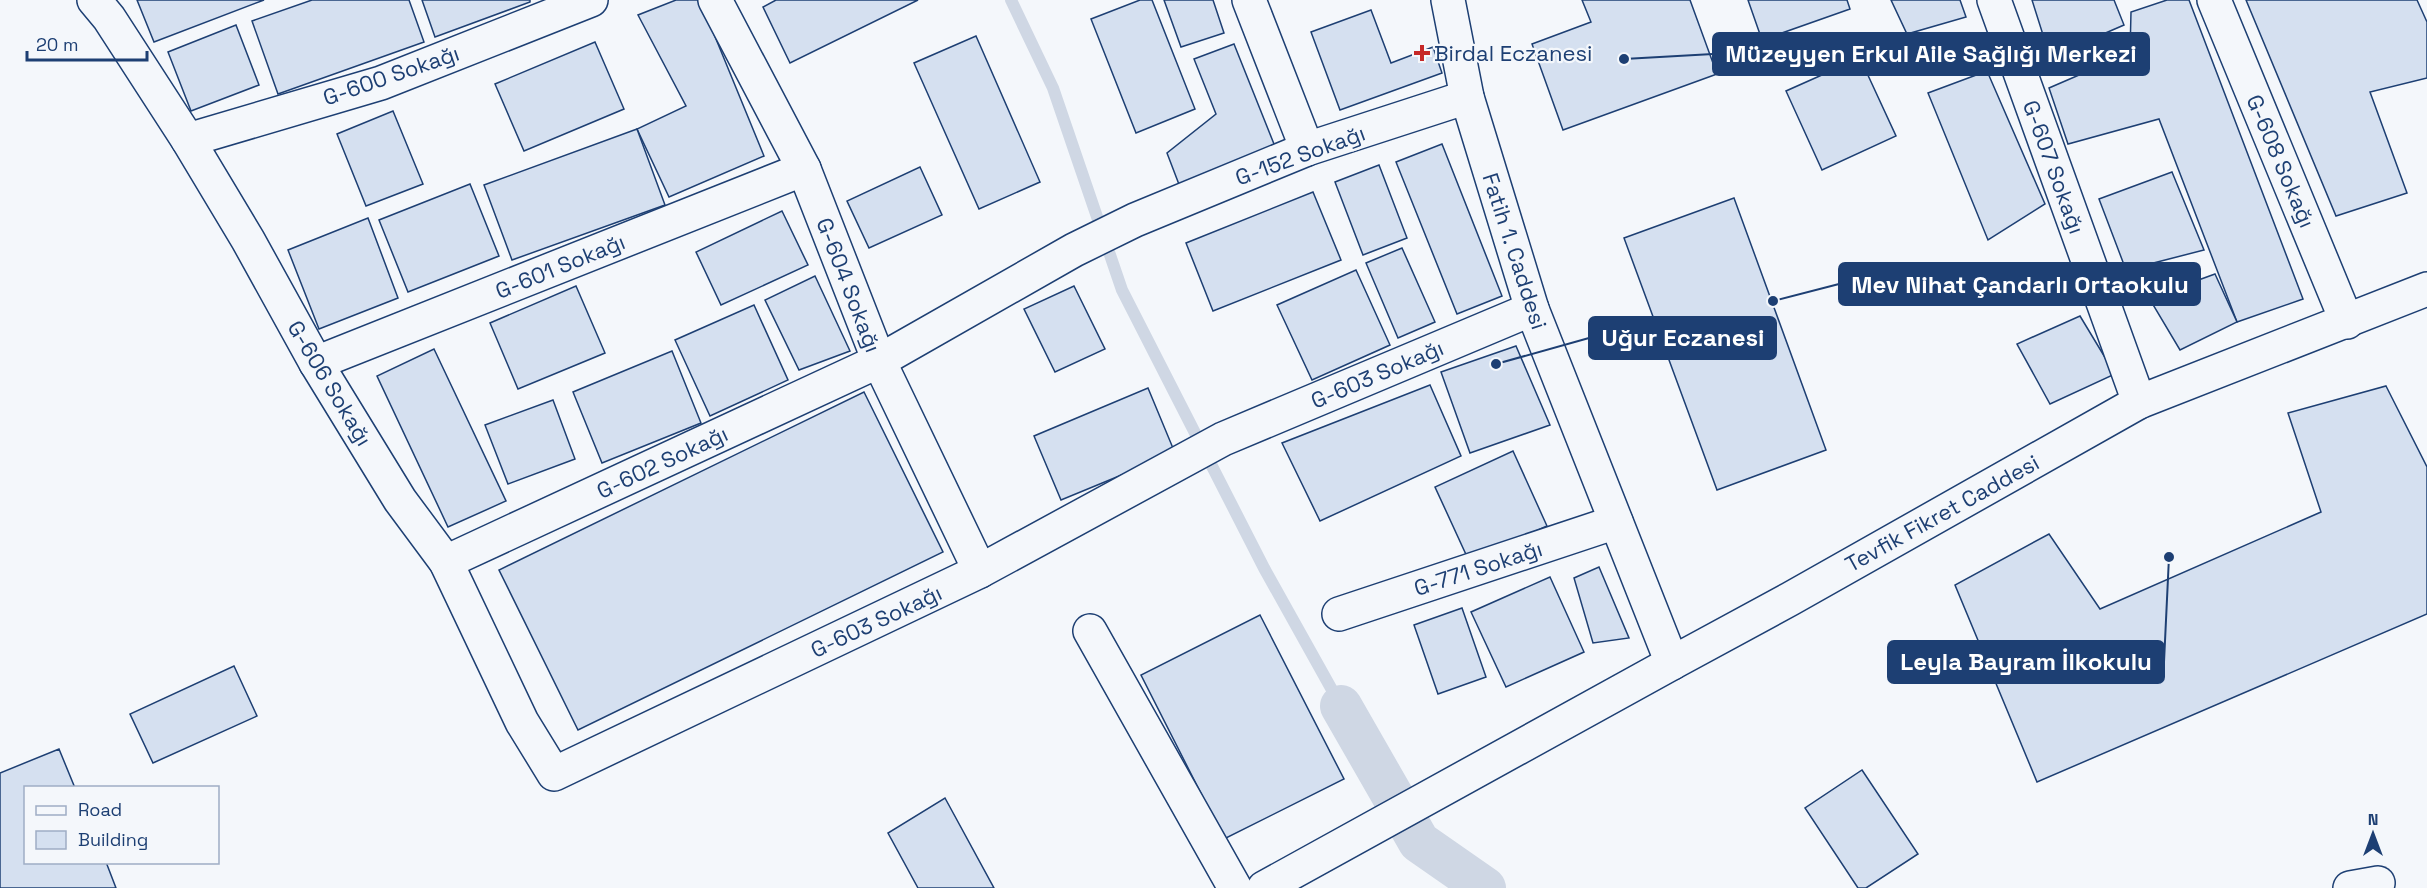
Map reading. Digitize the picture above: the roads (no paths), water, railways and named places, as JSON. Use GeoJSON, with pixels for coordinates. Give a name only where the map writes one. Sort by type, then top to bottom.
{"type":"FeatureCollection","features":[{"type":"Feature","properties":{"kind":"street","name":"G-606 Sokağı"},"geometry":{"type":"LineString","coordinates":[[94,0],[109,18],[188,140],[248,240],[316,363],[400,500],[446,562],[522,722],[554,774]]}},
{"type":"Feature","properties":{"kind":"street","name":"G-600 Sokağı"},"geometry":{"type":"LineString","coordinates":[[188,140],[381,83],[591,0]]}},
{"type":"Feature","properties":{"kind":"street","name":"G-604 Sokağı"},"geometry":{"type":"LineString","coordinates":[[715,0],[804,169],[879,361],[980,571]]}},
{"type":"Feature","properties":{"kind":"street"},"geometry":{"type":"LineString","coordinates":[[1249,0],[1307,150]]}},
{"type":"Feature","properties":{"kind":"street","name":"Fatih 1. Caddesi"},"geometry":{"type":"LineString","coordinates":[[1448,0],[1467,97],[1532,309],[1672,663]]}},
{"type":"Feature","properties":{"kind":"street","name":"G-607 Sokağı"},"geometry":{"type":"LineString","coordinates":[[1994,0],[2139,402]]}},
{"type":"Feature","properties":{"kind":"street","name":"G-608 Sokağı"},"geometry":{"type":"LineString","coordinates":[[2214,0],[2348,322]]}},
{"type":"Feature","properties":{"kind":"street","name":"G-152 Sokağı"},"geometry":{"type":"LineString","coordinates":[[879,361],[1074,250],[1135,220],[1307,150],[1467,97]]}},
{"type":"Feature","properties":{"kind":"street","name":"G-601 Sokağı"},"geometry":{"type":"LineString","coordinates":[[316,363],[804,169]]}},
{"type":"Feature","properties":{"kind":"street","name":"Tevfik Fikret Caddesi"},"geometry":{"type":"LineString","coordinates":[[1264,888],[1790,599],[2139,402],[2348,322],[2427,289]]}},
{"type":"Feature","properties":{"kind":"street","name":"G-603 Sokağı"},"geometry":{"type":"LineString","coordinates":[[554,774],[980,571],[1223,439],[1532,309]]}},
{"type":"Feature","properties":{"kind":"street","name":"G-602 Sokağı"},"geometry":{"type":"LineString","coordinates":[[446,562],[879,361]]}},
{"type":"Feature","properties":{"kind":"street","name":"G-771 Sokağı"},"geometry":{"type":"LineString","coordinates":[[1339,614],[1616,522]]}},
{"type":"Feature","properties":{"kind":"street"},"geometry":{"type":"LineString","coordinates":[[1090,632],[1235,888]]}},
{"type":"Feature","properties":{"kind":"waterway"},"geometry":{"type":"LineString","coordinates":[[1011,0],[1053,88],[1122,290],[1264,568],[1341,706]]}},
{"type":"Feature","properties":{"kind":"waterway"},"geometry":{"type":"LineString","coordinates":[[1341,706],[1419,842],[1485,888]]}},
{"type":"Feature","properties":{"kind":"place","name":"Birdal Eczanesi"},"geometry":{"type":"Point","coordinates":[1422,53]}},
{"type":"Feature","properties":{"kind":"place","name":"Müzeyyen Erkul Aile Sağlığı Merkezi"},"geometry":{"type":"Point","coordinates":[1624,59]}},
{"type":"Feature","properties":{"kind":"place","name":"Mev Nihat Çandarlı Ortaokulu"},"geometry":{"type":"Point","coordinates":[1773,301]}},
{"type":"Feature","properties":{"kind":"place","name":"Uğur Eczanesi"},"geometry":{"type":"Point","coordinates":[1496,364]}},
{"type":"Feature","properties":{"kind":"place","name":"Leyla Bayram İlkokulu"},"geometry":{"type":"Point","coordinates":[2169,557]}}]}
